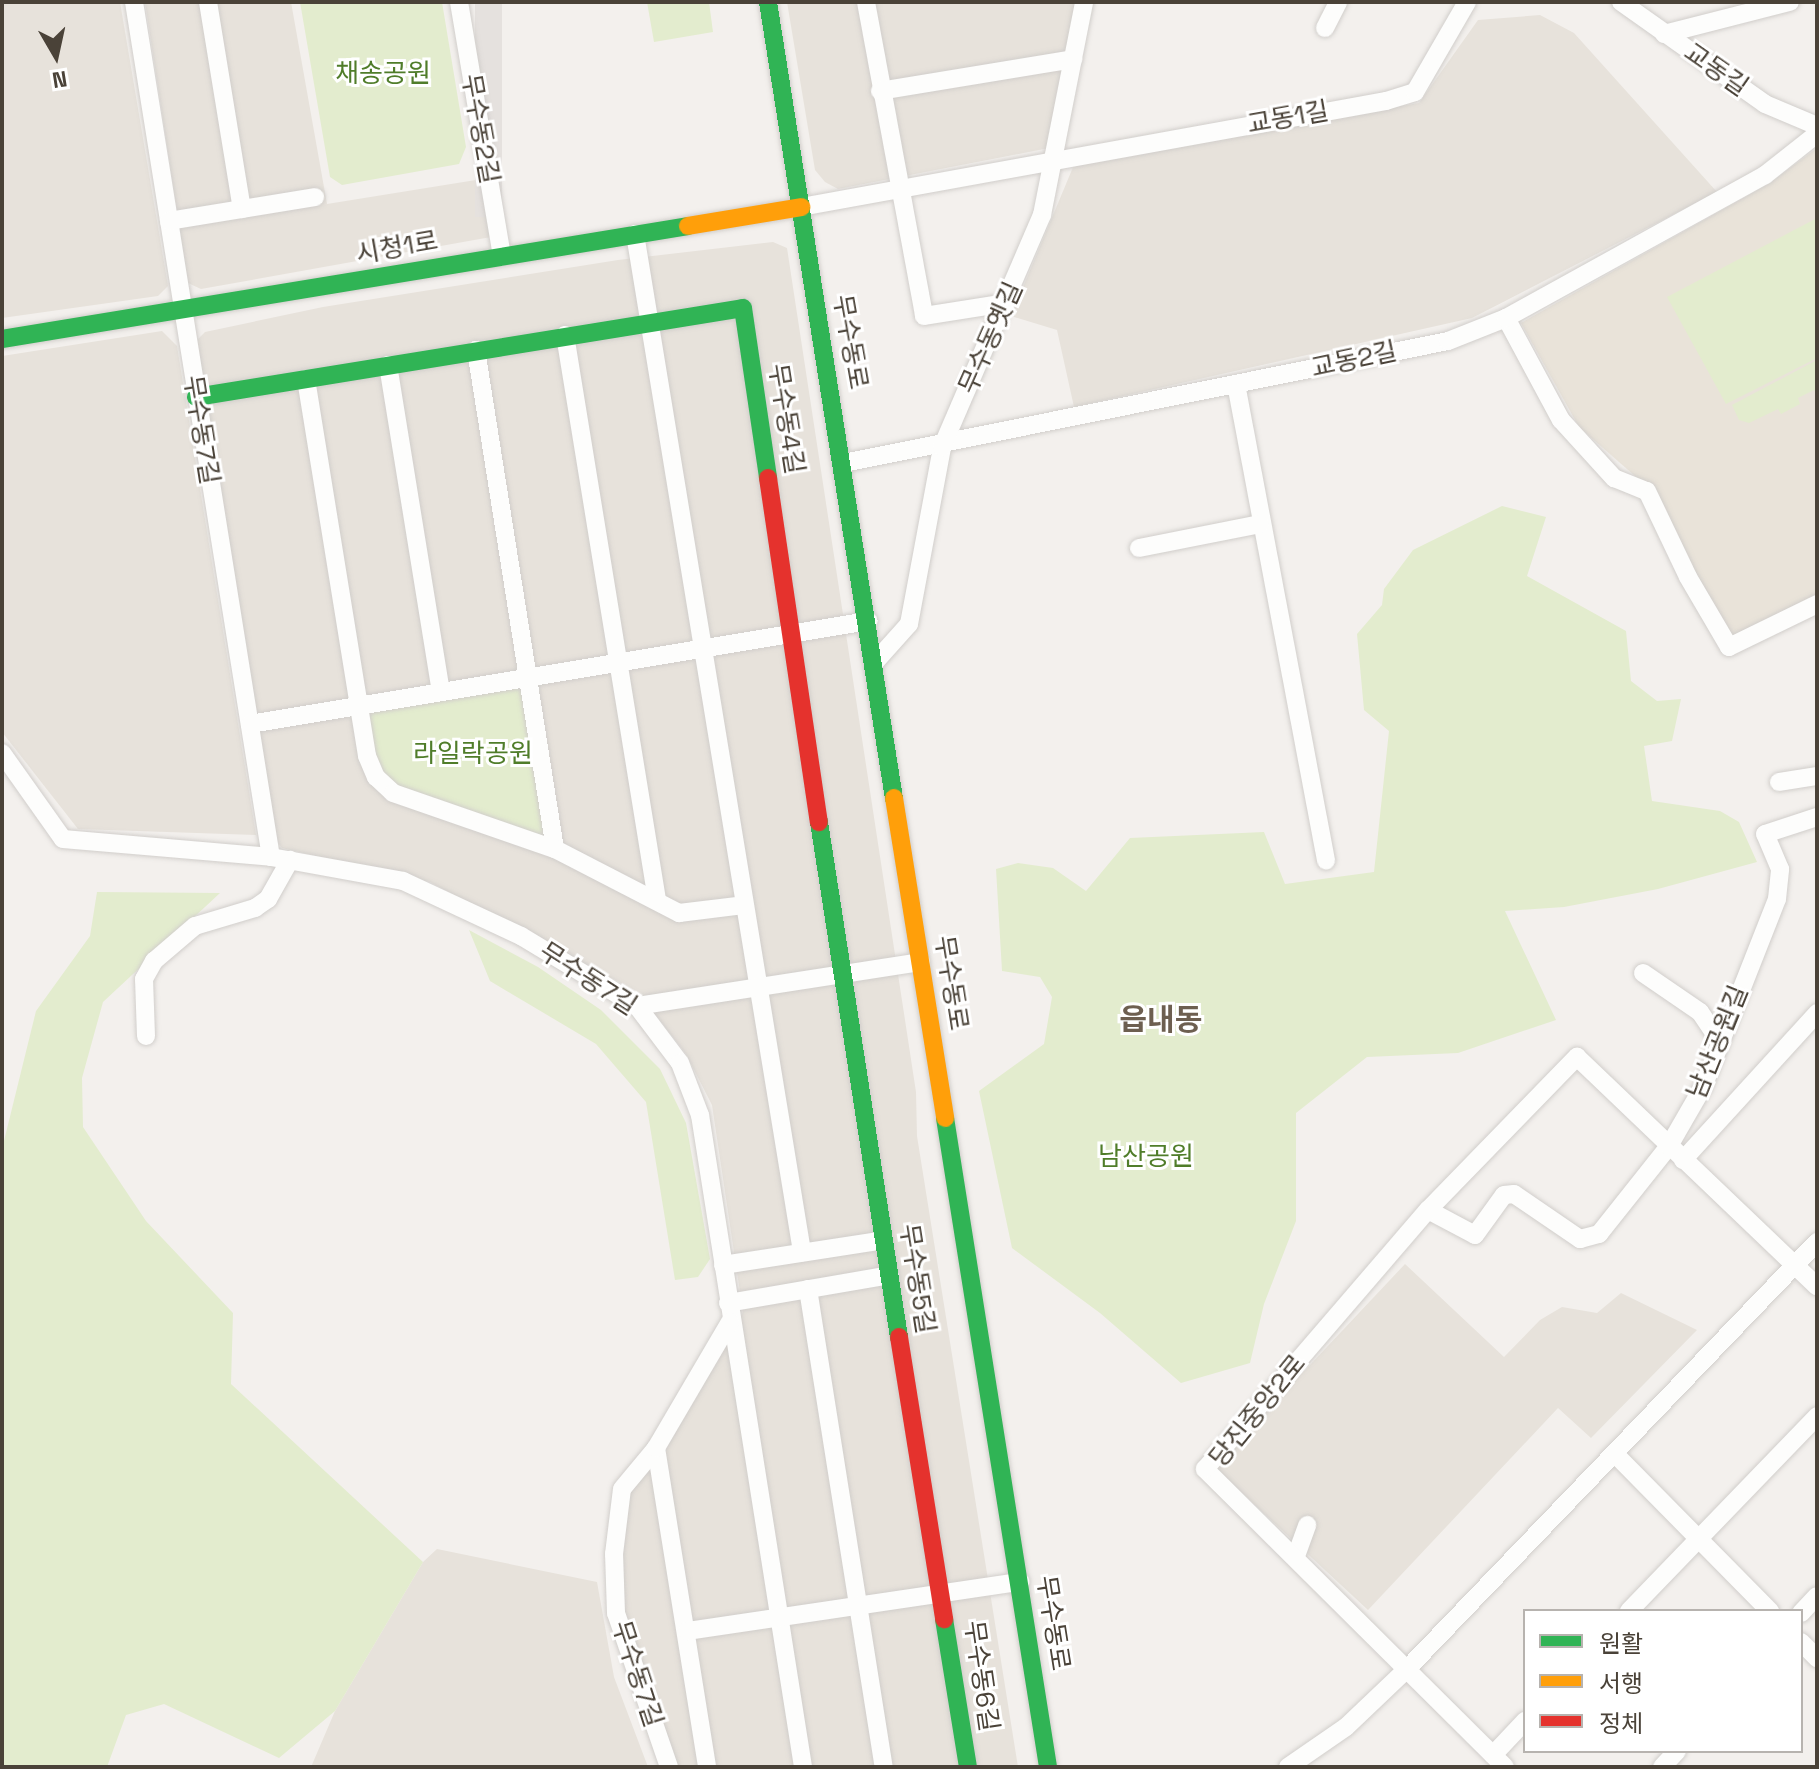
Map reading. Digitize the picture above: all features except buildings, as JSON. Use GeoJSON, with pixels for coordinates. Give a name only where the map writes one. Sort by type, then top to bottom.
{"type":"FeatureCollection","features":[{"type":"Feature","properties":{"kind":"street","name":"무수동7길"},"geometry":{"type":"LineString","coordinates":[[134,2],[271,857]]}},
{"type":"Feature","properties":{"kind":"street"},"geometry":{"type":"LineString","coordinates":[[208,2],[242,209]]}},
{"type":"Feature","properties":{"kind":"street","name":"무수동2길"},"geometry":{"type":"LineString","coordinates":[[459,2],[502,256]]}},
{"type":"Feature","properties":{"kind":"street","name":"무수동로"},"geometry":{"type":"LineString","coordinates":[[768,2],[844,463],[1048,1767]]}},
{"type":"Feature","properties":{"kind":"street"},"geometry":{"type":"LineString","coordinates":[[866,2],[924,316],[1006,303]]}},
{"type":"Feature","properties":{"kind":"street","name":"무수동옛길"},"geometry":{"type":"LineString","coordinates":[[875,662],[909,624],[942,447],[1042,215],[1058,158],[1084,2]]}},
{"type":"Feature","properties":{"kind":"street"},"geometry":{"type":"LineString","coordinates":[[1325,28],[1338,2]]}},
{"type":"Feature","properties":{"kind":"street","name":"교동1길"},"geometry":{"type":"LineString","coordinates":[[1058,158],[1415,92],[1467,2]]}},
{"type":"Feature","properties":{"kind":"street","name":"교동길"},"geometry":{"type":"LineString","coordinates":[[1621,2],[1765,104],[1817,126]]}},
{"type":"Feature","properties":{"kind":"street"},"geometry":{"type":"LineString","coordinates":[[1664,34],[1735,8],[1790,2]]}},
{"type":"Feature","properties":{"kind":"street"},"geometry":{"type":"LineString","coordinates":[[880,91],[1073,59]]}},
{"type":"Feature","properties":{"kind":"street","name":"교동2길"},"geometry":{"type":"LineString","coordinates":[[844,463],[942,447],[1448,341],[1506,318],[1765,175],[1817,134]]}},
{"type":"Feature","properties":{"kind":"street"},"geometry":{"type":"LineString","coordinates":[[801,207],[1058,158]]}},
{"type":"Feature","properties":{"kind":"street"},"geometry":{"type":"LineString","coordinates":[[169,221],[315,197]]}},
{"type":"Feature","properties":{"kind":"street","name":"시청1로"},"geometry":{"type":"LineString","coordinates":[[2,339],[182,312],[801,207]]}},
{"type":"Feature","properties":{"kind":"street"},"geometry":{"type":"LineString","coordinates":[[635,234],[802,1252]]}},
{"type":"Feature","properties":{"kind":"street","name":"무수동4길"},"geometry":{"type":"LineString","coordinates":[[196,397],[743,308],[841,973]]}},
{"type":"Feature","properties":{"kind":"street"},"geometry":{"type":"LineString","coordinates":[[1506,318],[1561,420],[1614,478],[1647,491],[1688,577],[1729,647],[1817,604]]}},
{"type":"Feature","properties":{"kind":"street"},"geometry":{"type":"LineString","coordinates":[[565,335],[657,900]]}},
{"type":"Feature","properties":{"kind":"street"},"geometry":{"type":"LineString","coordinates":[[476,350],[555,849]]}},
{"type":"Feature","properties":{"kind":"street"},"geometry":{"type":"LineString","coordinates":[[388,365],[441,691]]}},
{"type":"Feature","properties":{"kind":"street"},"geometry":{"type":"LineString","coordinates":[[306,379],[371,768],[393,793],[555,849],[679,913],[744,905]]}},
{"type":"Feature","properties":{"kind":"street"},"geometry":{"type":"LineString","coordinates":[[1236,384],[1326,861]]}},
{"type":"Feature","properties":{"kind":"street"},"geometry":{"type":"LineString","coordinates":[[1139,548],[1260,524]]}},
{"type":"Feature","properties":{"kind":"street"},"geometry":{"type":"LineString","coordinates":[[250,724],[793,631],[868,621]]}},
{"type":"Feature","properties":{"kind":"street","name":"무수동7길"},"geometry":{"type":"LineString","coordinates":[[2,753],[63,839],[271,857],[403,881],[521,936],[637,1006],[680,1063],[700,1115],[730,1322],[781,1617]]}},
{"type":"Feature","properties":{"kind":"street"},"geometry":{"type":"LineString","coordinates":[[1779,782],[1817,776]]}},
{"type":"Feature","properties":{"kind":"street","name":"남산공원길"},"geometry":{"type":"LineString","coordinates":[[1669,1146],[1703,1087],[1777,899],[1780,869],[1765,834],[1784,825],[1817,817]]}},
{"type":"Feature","properties":{"kind":"street"},"geometry":{"type":"LineString","coordinates":[[146,1036],[144,979],[154,961],[195,926],[268,899],[290,860]]}},
{"type":"Feature","properties":{"kind":"street"},"geometry":{"type":"LineString","coordinates":[[637,1006],[921,962]]}},
{"type":"Feature","properties":{"kind":"street","name":"무수동5길"},"geometry":{"type":"LineString","coordinates":[[841,973],[943,1593]]}},
{"type":"Feature","properties":{"kind":"street"},"geometry":{"type":"LineString","coordinates":[[1643,973],[1700,1012],[1721,1043]]}},
{"type":"Feature","properties":{"kind":"street"},"geometry":{"type":"LineString","coordinates":[[1683,1160],[1817,1013]]}},
{"type":"Feature","properties":{"kind":"street","name":"당진중앙2로"},"geometry":{"type":"LineString","coordinates":[[1523,1724],[1499,1761],[1205,1469],[1428,1210],[1577,1057],[1669,1146]]}},
{"type":"Feature","properties":{"kind":"street"},"geometry":{"type":"LineString","coordinates":[[1428,1210],[1475,1235],[1504,1195],[1514,1194],[1580,1239],[1599,1234],[1669,1146],[1817,1286]]}},
{"type":"Feature","properties":{"kind":"street"},"geometry":{"type":"LineString","coordinates":[[723,1265],[884,1240]]}},
{"type":"Feature","properties":{"kind":"street"},"geometry":{"type":"LineString","coordinates":[[1288,1767],[1346,1727],[1408,1668],[1817,1242]]}},
{"type":"Feature","properties":{"kind":"street"},"geometry":{"type":"LineString","coordinates":[[728,1303],[890,1275]]}},
{"type":"Feature","properties":{"kind":"street"},"geometry":{"type":"LineString","coordinates":[[808,1289],[884,1767]]}},
{"type":"Feature","properties":{"kind":"street","name":"무수동7길"},"geometry":{"type":"LineString","coordinates":[[669,1767],[616,1613],[614,1554],[622,1489],[656,1448],[730,1322]]}},
{"type":"Feature","properties":{"kind":"street"},"geometry":{"type":"LineString","coordinates":[[1631,1609],[1817,1416]]}},
{"type":"Feature","properties":{"kind":"street","name":"무수동7길"},"geometry":{"type":"LineString","coordinates":[[656,1448],[707,1767]]}},
{"type":"Feature","properties":{"kind":"street"},"geometry":{"type":"LineString","coordinates":[[1615,1454],[1768,1609]]}},
{"type":"Feature","properties":{"kind":"street"},"geometry":{"type":"LineString","coordinates":[[1296,1556],[1307,1525]]}},
{"type":"Feature","properties":{"kind":"street","name":"무수동6길"},"geometry":{"type":"LineString","coordinates":[[687,1631],[1020,1582]]}},
{"type":"Feature","properties":{"kind":"street","name":"무수동6길"},"geometry":{"type":"LineString","coordinates":[[943,1593],[968,1767]]}},
{"type":"Feature","properties":{"kind":"street"},"geometry":{"type":"LineString","coordinates":[[1803,1611],[1817,1596]]}},
{"type":"Feature","properties":{"kind":"street"},"geometry":{"type":"LineString","coordinates":[[781,1617],[803,1767]]}},
{"type":"Feature","properties":{"kind":"shaded area"},"geometry":{"type":"Polygon","coordinates":[[[2,2],[120,2],[168,286],[158,296],[2,318],[2,2]]]}},
{"type":"Feature","properties":{"kind":"shaded area"},"geometry":{"type":"Polygon","coordinates":[[[145,2],[291,2],[327,204],[482,179],[491,237],[201,289],[188,283],[145,2]]]}},
{"type":"Feature","properties":{"kind":"shaded area"},"geometry":{"type":"Polygon","coordinates":[[[475,2],[502,2],[502,217],[475,217],[475,2]]]}},
{"type":"Feature","properties":{"kind":"shaded area"},"geometry":{"type":"Polygon","coordinates":[[[787,2],[1075,2],[1049,148],[838,189],[825,182],[815,170],[787,2]]]}},
{"type":"Feature","properties":{"kind":"shaded area"},"geometry":{"type":"Polygon","coordinates":[[[1540,15],[1574,33],[1717,192],[1472,318],[1074,407],[1057,330],[1011,316],[1076,160],[1419,103],[1478,20],[1540,15]]]}},
{"type":"Feature","properties":{"kind":"shaded area"},"geometry":{"type":"Polygon","coordinates":[[[1817,148],[1817,597],[1731,640],[1651,490],[1579,427],[1521,323],[1770,183],[1817,148]]]}},
{"type":"Feature","properties":{"kind":"shaded area"},"geometry":{"type":"Polygon","coordinates":[[[773,242],[787,248],[916,1092],[917,1136],[1018,1767],[674,1767],[621,1612],[620,1556],[629,1494],[743,1312],[712,1105],[686,1054],[638,992],[430,882],[282,848],[277,842],[195,342],[205,332],[323,307],[618,260],[773,242]]]}},
{"type":"Feature","properties":{"kind":"shaded area"},"geometry":{"type":"Polygon","coordinates":[[[162,331],[177,346],[256,835],[78,829],[2,732],[2,356],[162,331]]]}},
{"type":"Feature","properties":{"kind":"shaded area"},"geometry":{"type":"Polygon","coordinates":[[[1405,1264],[1504,1357],[1540,1320],[1562,1307],[1597,1313],[1621,1293],[1697,1330],[1591,1438],[1558,1408],[1368,1610],[1214,1467],[1405,1264]]]}},
{"type":"Feature","properties":{"kind":"shaded area"},"geometry":{"type":"Polygon","coordinates":[[[437,1549],[597,1582],[614,1677],[648,1767],[311,1767],[335,1711],[423,1562],[437,1549]]]}},
{"type":"Feature","properties":{"kind":"green space","name":"채송공원"},"geometry":{"type":"Polygon","coordinates":[[[300,2],[442,2],[466,147],[459,164],[342,185],[330,177],[300,2]]]}},
{"type":"Feature","properties":{"kind":"green space"},"geometry":{"type":"Polygon","coordinates":[[[647,2],[709,2],[713,32],[654,42],[647,2]]]}},
{"type":"Feature","properties":{"kind":"green space"},"geometry":{"type":"Polygon","coordinates":[[[1817,218],[1817,358],[1726,404],[1667,297],[1817,218]]]}},
{"type":"Feature","properties":{"kind":"green space"},"geometry":{"type":"Polygon","coordinates":[[[1817,360],[1817,394],[1814,390],[1798,398],[1800,404],[1781,414],[1778,409],[1749,423],[1739,420],[1732,405],[1817,360]]]}},
{"type":"Feature","properties":{"kind":"green space","name":"남산공원"},"geometry":{"type":"Polygon","coordinates":[[[1502,506],[1546,517],[1527,576],[1626,631],[1631,681],[1657,701],[1681,699],[1672,741],[1644,746],[1652,801],[1720,811],[1739,822],[1757,862],[1658,889],[1564,907],[1505,911],[1556,1020],[1458,1053],[1367,1057],[1296,1113],[1296,1221],[1264,1304],[1250,1363],[1181,1383],[1100,1313],[1012,1248],[979,1091],[1044,1044],[1052,997],[1040,977],[1002,971],[996,869],[1018,863],[1053,868],[1086,891],[1130,838],[1264,832],[1285,884],[1374,872],[1389,731],[1364,710],[1357,634],[1382,605],[1384,589],[1413,550],[1502,506]]]}},
{"type":"Feature","properties":{"kind":"green space","name":"라일락공원"},"geometry":{"type":"Polygon","coordinates":[[[515,687],[523,692],[547,839],[394,791],[379,775],[368,717],[373,711],[515,687]]]}},
{"type":"Feature","properties":{"kind":"green space"},"geometry":{"type":"Polygon","coordinates":[[[97,892],[220,893],[103,1002],[82,1078],[83,1127],[146,1221],[233,1313],[231,1384],[423,1562],[335,1711],[279,1758],[164,1704],[126,1715],[107,1767],[2,1767],[2,1149],[36,1011],[90,936],[97,892]]]}},
{"type":"Feature","properties":{"kind":"green space"},"geometry":{"type":"Polygon","coordinates":[[[469,930],[538,967],[601,1010],[660,1069],[686,1123],[710,1259],[698,1277],[675,1280],[646,1102],[596,1044],[490,981],[469,930]]]}},
{"type":"Feature","properties":{"kind":"traffic: fast"},"geometry":{"type":"LineString","coordinates":[[768,2],[894,798]]}},
{"type":"Feature","properties":{"kind":"traffic: fast"},"geometry":{"type":"LineString","coordinates":[[2,339],[688,226]]}},
{"type":"Feature","properties":{"kind":"traffic: fast"},"geometry":{"type":"LineString","coordinates":[[196,397],[743,308],[768,478]]}},
{"type":"Feature","properties":{"kind":"traffic: fast"},"geometry":{"type":"LineString","coordinates":[[819,822],[899,1337]]}},
{"type":"Feature","properties":{"kind":"traffic: fast"},"geometry":{"type":"LineString","coordinates":[[945,1118],[1048,1767]]}},
{"type":"Feature","properties":{"kind":"traffic: fast"},"geometry":{"type":"LineString","coordinates":[[944,1619],[968,1767]]}},
{"type":"Feature","properties":{"kind":"traffic: slow"},"geometry":{"type":"LineString","coordinates":[[688,226],[801,207]]}},
{"type":"Feature","properties":{"kind":"traffic: slow"},"geometry":{"type":"LineString","coordinates":[[894,798],[945,1118]]}},
{"type":"Feature","properties":{"kind":"traffic: jam"},"geometry":{"type":"LineString","coordinates":[[768,478],[819,822]]}},
{"type":"Feature","properties":{"kind":"traffic: jam"},"geometry":{"type":"LineString","coordinates":[[899,1337],[944,1619]]}},
{"type":"Feature","properties":{"kind":"district","name":"읍내동"},"geometry":{"type":"Point","coordinates":[1161,1020]}}]}
